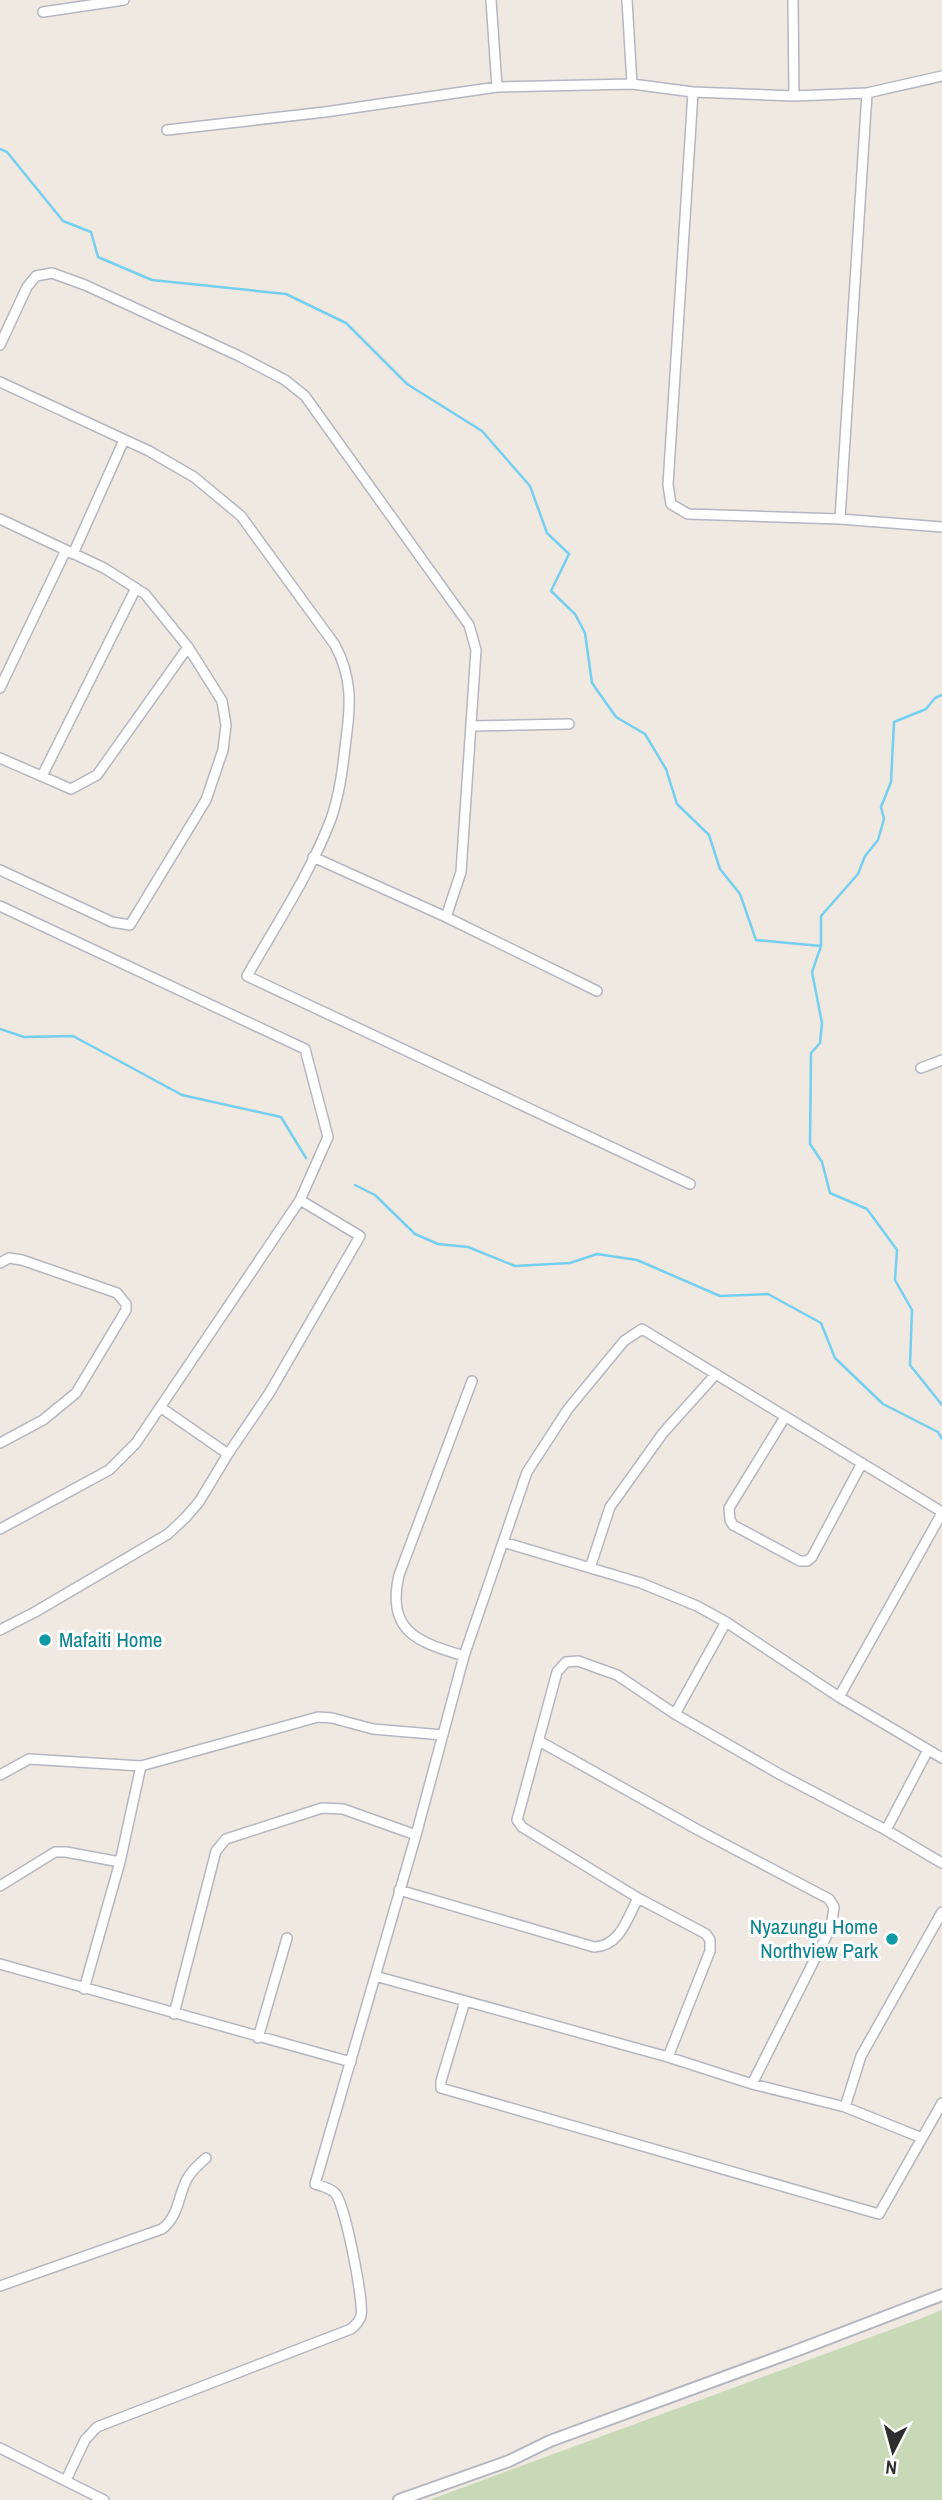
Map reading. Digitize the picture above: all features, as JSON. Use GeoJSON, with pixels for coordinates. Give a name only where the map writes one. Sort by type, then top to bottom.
{"type":"FeatureCollection","features":[{"type":"Feature","properties":{"kind":"street"},"geometry":{"type":"LineString","coordinates":[[43,12],[124,0]]}},
{"type":"Feature","properties":{"kind":"street"},"geometry":{"type":"LineString","coordinates":[[491,0],[496,87]]}},
{"type":"Feature","properties":{"kind":"street"},"geometry":{"type":"LineString","coordinates":[[627,0],[632,84]]}},
{"type":"Feature","properties":{"kind":"street"},"geometry":{"type":"LineString","coordinates":[[793,0],[794,96]]}},
{"type":"Feature","properties":{"kind":"street"},"geometry":{"type":"LineString","coordinates":[[167,130],[496,87],[632,84],[693,92],[794,96],[867,93],[942,76]]}},
{"type":"Feature","properties":{"kind":"street"},"geometry":{"type":"LineString","coordinates":[[693,92],[668,485],[671,504],[688,514],[840,519],[942,527]]}},
{"type":"Feature","properties":{"kind":"street"},"geometry":{"type":"LineString","coordinates":[[840,519],[867,93]]}},
{"type":"Feature","properties":{"kind":"street"},"geometry":{"type":"LineString","coordinates":[[0,345],[27,288],[36,276],[52,273],[85,285],[239,356],[285,380],[305,396],[469,625],[476,650],[461,872],[446,917]]}},
{"type":"Feature","properties":{"kind":"street"},"geometry":{"type":"LineString","coordinates":[[0,382],[149,451],[194,477],[241,516],[335,645],[345,664],[349,686],[349,716],[341,781],[331,817],[313,857],[247,976],[690,1184]]}},
{"type":"Feature","properties":{"kind":"street"},"geometry":{"type":"LineString","coordinates":[[0,688],[124,440]]}},
{"type":"Feature","properties":{"kind":"street"},"geometry":{"type":"LineString","coordinates":[[0,519],[104,568],[152,600],[188,647],[222,701],[226,724],[223,750],[206,800],[130,925],[112,922],[0,870]]}},
{"type":"Feature","properties":{"kind":"street"},"geometry":{"type":"LineString","coordinates":[[43,776],[136,588]]}},
{"type":"Feature","properties":{"kind":"street"},"geometry":{"type":"LineString","coordinates":[[0,758],[71,789],[97,775],[188,647]]}},
{"type":"Feature","properties":{"kind":"street"},"geometry":{"type":"LineString","coordinates":[[472,726],[569,724]]}},
{"type":"Feature","properties":{"kind":"street"},"geometry":{"type":"LineString","coordinates":[[313,857],[446,917],[597,991]]}},
{"type":"Feature","properties":{"kind":"street"},"geometry":{"type":"LineString","coordinates":[[0,906],[305,1049],[328,1137],[300,1200],[136,1443],[109,1470],[0,1529]]}},
{"type":"Feature","properties":{"kind":"street"},"geometry":{"type":"LineString","coordinates":[[920,1068],[942,1060]]}},
{"type":"Feature","properties":{"kind":"street"},"geometry":{"type":"LineString","coordinates":[[0,1630],[168,1534],[199,1502],[270,1392],[360,1236],[300,1200]]}},
{"type":"Feature","properties":{"kind":"street"},"geometry":{"type":"LineString","coordinates":[[0,1263],[9,1258],[22,1260],[117,1293],[126,1307],[126,1312],[76,1393],[43,1420],[0,1443]]}},
{"type":"Feature","properties":{"kind":"street"},"geometry":{"type":"LineString","coordinates":[[66,2480],[85,2440],[97,2427],[351,2329],[358,2323],[362,2309],[352,2248],[339,2199],[332,2191],[315,2184],[416,1835],[464,1656],[527,1472],[536,1454],[568,1409],[624,1342],[642,1329],[942,1512],[839,1697]]}},
{"type":"Feature","properties":{"kind":"street"},"geometry":{"type":"LineString","coordinates":[[590,1568],[610,1507],[663,1433],[715,1375]]}},
{"type":"Feature","properties":{"kind":"street"},"geometry":{"type":"LineString","coordinates":[[464,1656],[419,1640],[397,1615],[395,1603],[399,1575],[472,1381]]}},
{"type":"Feature","properties":{"kind":"street"},"geometry":{"type":"LineString","coordinates":[[160,1407],[228,1454]]}},
{"type":"Feature","properties":{"kind":"street"},"geometry":{"type":"LineString","coordinates":[[785,1417],[729,1508],[728,1514],[733,1525],[800,1560],[812,1558],[862,1463]]}},
{"type":"Feature","properties":{"kind":"street"},"geometry":{"type":"LineString","coordinates":[[503,1542],[664,1591],[726,1622],[839,1697],[942,1758]]}},
{"type":"Feature","properties":{"kind":"street"},"geometry":{"type":"LineString","coordinates":[[675,1714],[726,1622]]}},
{"type":"Feature","properties":{"kind":"street"},"geometry":{"type":"LineString","coordinates":[[668,2057],[710,1951],[710,1940],[706,1934],[638,1898],[518,1824],[517,1816],[557,1672],[562,1665],[569,1661],[588,1664],[617,1675],[675,1714],[942,1863]]}},
{"type":"Feature","properties":{"kind":"street"},"geometry":{"type":"LineString","coordinates":[[0,1776],[29,1759],[141,1766],[318,1717],[373,1729],[443,1735]]}},
{"type":"Feature","properties":{"kind":"street"},"geometry":{"type":"LineString","coordinates":[[539,1741],[829,1899],[834,1907],[831,1927],[752,2084]]}},
{"type":"Feature","properties":{"kind":"street"},"geometry":{"type":"LineString","coordinates":[[886,1830],[928,1750]]}},
{"type":"Feature","properties":{"kind":"street"},"geometry":{"type":"LineString","coordinates":[[84,1989],[120,1862],[141,1766]]}},
{"type":"Feature","properties":{"kind":"street"},"geometry":{"type":"LineString","coordinates":[[174,2014],[216,1851],[226,1839],[330,1807],[343,1809],[416,1835]]}},
{"type":"Feature","properties":{"kind":"street"},"geometry":{"type":"LineString","coordinates":[[0,1886],[55,1852],[120,1862]]}},
{"type":"Feature","properties":{"kind":"street"},"geometry":{"type":"LineString","coordinates":[[399,1890],[594,1947],[604,1947],[617,1938],[638,1898]]}},
{"type":"Feature","properties":{"kind":"street"},"geometry":{"type":"LineString","coordinates":[[845,2107],[861,2056],[942,1912]]}},
{"type":"Feature","properties":{"kind":"street"},"geometry":{"type":"LineString","coordinates":[[258,2038],[287,1938]]}},
{"type":"Feature","properties":{"kind":"street"},"geometry":{"type":"LineString","coordinates":[[0,1965],[351,2062]]}},
{"type":"Feature","properties":{"kind":"street"},"geometry":{"type":"LineString","coordinates":[[375,1976],[668,2057],[752,2084],[845,2107],[922,2138]]}},
{"type":"Feature","properties":{"kind":"street"},"geometry":{"type":"LineString","coordinates":[[465,2001],[441,2081],[441,2088],[448,2092],[879,2214],[942,2103]]}},
{"type":"Feature","properties":{"kind":"street"},"geometry":{"type":"LineString","coordinates":[[0,2286],[162,2229],[177,2210],[188,2177],[206,2158]]}},
{"type":"Feature","properties":{"kind":"street"},"geometry":{"type":"LineString","coordinates":[[399,2500],[509,2461],[550,2441],[942,2295]]}},
{"type":"Feature","properties":{"kind":"street"},"geometry":{"type":"LineString","coordinates":[[0,2448],[104,2500]]}},
{"type":"Feature","properties":{"kind":"green space"},"geometry":{"type":"Polygon","coordinates":[[[942,2310],[942,2500],[429,2500],[917,2320],[942,2310]]]}},
{"type":"Feature","properties":{"kind":"waterway"},"geometry":{"type":"LineString","coordinates":[[0,149],[7,152],[63,221],[91,232],[98,257],[152,280],[286,294],[346,323],[407,384],[482,431],[530,486],[547,533],[569,554],[551,591],[575,614],[585,633],[592,683],[616,717],[645,734],[666,769],[677,804],[709,835],[720,869],[740,894],[756,940],[821,946]]}},
{"type":"Feature","properties":{"kind":"waterway"},"geometry":{"type":"LineString","coordinates":[[942,695],[935,698],[926,709],[894,722],[891,782],[881,807],[884,819],[878,840],[865,856],[858,874],[821,916],[821,946],[812,972],[822,1023],[820,1043],[811,1053],[810,1144],[822,1162],[830,1193],[867,1209],[897,1250],[895,1280],[912,1310],[910,1365],[942,1405]]}},
{"type":"Feature","properties":{"kind":"waterway"},"geometry":{"type":"LineString","coordinates":[[0,1029],[24,1037],[73,1036],[182,1095],[281,1117],[306,1158]]}},
{"type":"Feature","properties":{"kind":"waterway"},"geometry":{"type":"LineString","coordinates":[[355,1185],[375,1195],[415,1234],[438,1244],[468,1247],[515,1266],[570,1263],[597,1254],[637,1260],[720,1296],[768,1294],[821,1323],[835,1358],[883,1404],[938,1432],[942,1439]]}},
{"type":"Feature","properties":{"kind":"place","name":"Mafaiti Home"},"geometry":{"type":"Point","coordinates":[45,1640]}},
{"type":"Feature","properties":{"kind":"place","name":"Nyazungu Home Northview Park"},"geometry":{"type":"Point","coordinates":[892,1939]}}]}
